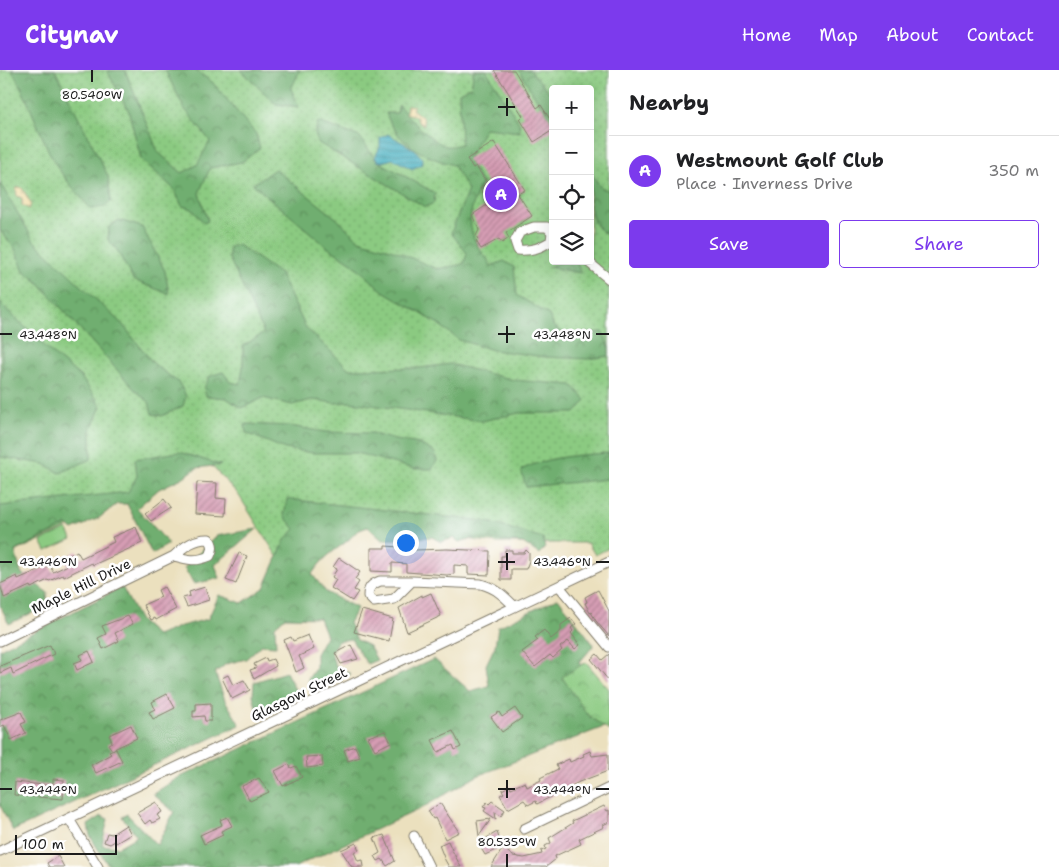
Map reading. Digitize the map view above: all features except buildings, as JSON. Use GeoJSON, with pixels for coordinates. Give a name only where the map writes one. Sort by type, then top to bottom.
{"type":"FeatureCollection","features":[{"type":"Feature","properties":{"kind":"street"},"geometry":{"type":"LineString","coordinates":[[592,265],[609,279]]}},
{"type":"Feature","properties":{"kind":"street","name":"Maple Hill Drive"},"geometry":{"type":"LineString","coordinates":[[0,641],[174,556]]}},
{"type":"Feature","properties":{"kind":"street","name":"Glasgow Street"},"geometry":{"type":"LineString","coordinates":[[0,851],[609,562]]}},
{"type":"Feature","properties":{"kind":"street"},"geometry":{"type":"LineString","coordinates":[[412,581],[491,586],[514,606]]}},
{"type":"Feature","properties":{"kind":"street"},"geometry":{"type":"LineString","coordinates":[[559,586],[609,647]]}},
{"type":"Feature","properties":{"kind":"street"},"geometry":{"type":"LineString","coordinates":[[524,829],[609,788]]}},
{"type":"Feature","properties":{"kind":"street"},"geometry":{"type":"LineString","coordinates":[[68,819],[98,867]]}},
{"type":"Feature","properties":{"kind":"street"},"geometry":{"type":"LineString","coordinates":[[414,836],[429,867]]}},
{"type":"Feature","properties":{"kind":"green space"},"geometry":{"type":"Polygon","coordinates":[[[0,70],[609,70],[609,548],[595,555],[588,543],[499,543],[356,526],[290,577],[238,494],[207,461],[0,559],[0,70]]]}},
{"type":"Feature","properties":{"kind":"green space"},"geometry":{"type":"Polygon","coordinates":[[[12,70],[55,70],[108,176],[111,201],[104,207],[91,209],[59,169],[50,154],[12,70]]]}},
{"type":"Feature","properties":{"kind":"green space"},"geometry":{"type":"Polygon","coordinates":[[[125,70],[158,152],[182,173],[197,165],[210,141],[184,108],[165,70],[195,70],[212,82],[256,134],[260,148],[242,162],[210,168],[199,193],[208,221],[204,223],[192,209],[182,206],[174,189],[141,159],[128,109],[107,71],[125,70]]]}},
{"type":"Feature","properties":{"kind":"green space"},"geometry":{"type":"Polygon","coordinates":[[[241,70],[300,70],[291,89],[299,107],[276,104],[241,70]]]}},
{"type":"Feature","properties":{"kind":"green space"},"geometry":{"type":"Polygon","coordinates":[[[474,70],[486,70],[519,123],[520,132],[485,128],[468,159],[482,183],[475,198],[470,219],[477,246],[491,266],[504,261],[514,267],[517,295],[549,315],[554,327],[564,333],[603,332],[609,348],[609,356],[588,359],[545,357],[493,350],[459,340],[437,323],[383,291],[352,263],[327,247],[253,184],[275,169],[336,218],[359,240],[393,250],[437,269],[464,264],[467,253],[451,233],[468,190],[453,165],[422,153],[404,141],[391,124],[386,113],[397,113],[399,105],[408,116],[441,144],[454,146],[461,144],[459,92],[471,87],[474,70]]]}},
{"type":"Feature","properties":{"kind":"green space"},"geometry":{"type":"Polygon","coordinates":[[[519,70],[530,70],[549,91],[549,119],[519,70]]]}},
{"type":"Feature","properties":{"kind":"green space"},"geometry":{"type":"Polygon","coordinates":[[[318,122],[360,137],[376,160],[435,193],[434,203],[425,207],[317,142],[315,132],[318,122]]]}},
{"type":"Feature","properties":{"kind":"green space"},"geometry":{"type":"Polygon","coordinates":[[[594,177],[601,187],[609,191],[609,238],[594,223],[594,177]]]}},
{"type":"Feature","properties":{"kind":"green space"},"geometry":{"type":"Polygon","coordinates":[[[0,183],[34,241],[123,325],[153,363],[179,383],[186,396],[183,406],[162,416],[152,414],[149,402],[135,390],[38,282],[24,271],[15,249],[0,230],[0,183]]]}},
{"type":"Feature","properties":{"kind":"green space"},"geometry":{"type":"Polygon","coordinates":[[[119,220],[142,227],[165,271],[169,294],[133,280],[117,250],[108,240],[109,227],[119,220]]]}},
{"type":"Feature","properties":{"kind":"green space"},"geometry":{"type":"Polygon","coordinates":[[[238,245],[280,274],[306,328],[349,369],[420,368],[450,364],[514,380],[572,385],[586,400],[575,413],[519,413],[482,421],[351,402],[336,403],[312,400],[292,405],[263,398],[242,408],[226,398],[206,396],[204,388],[210,376],[223,372],[230,382],[240,384],[243,367],[243,346],[264,333],[229,258],[229,247],[238,245]]]}},
{"type":"Feature","properties":{"kind":"green space"},"geometry":{"type":"Polygon","coordinates":[[[554,265],[578,265],[581,273],[548,267],[554,265]]]}},
{"type":"Feature","properties":{"kind":"green space"},"geometry":{"type":"Polygon","coordinates":[[[0,303],[54,355],[81,377],[101,406],[91,430],[91,459],[60,473],[44,464],[0,457],[0,378],[2,376],[2,367],[0,303]]]}},
{"type":"Feature","properties":{"kind":"green space"},"geometry":{"type":"Polygon","coordinates":[[[245,424],[290,426],[325,432],[371,433],[395,440],[420,444],[435,453],[437,461],[432,469],[414,469],[357,453],[313,453],[285,449],[246,433],[245,424]]]}},
{"type":"Feature","properties":{"kind":"green space"},"geometry":{"type":"Polygon","coordinates":[[[179,452],[221,465],[197,468],[159,489],[137,508],[169,544],[152,554],[127,504],[117,504],[99,518],[73,530],[67,525],[15,551],[21,573],[48,593],[46,606],[9,624],[0,605],[0,506],[128,492],[137,476],[135,459],[179,452]]]}},
{"type":"Feature","properties":{"kind":"green space"},"geometry":{"type":"Polygon","coordinates":[[[609,453],[609,479],[526,487],[521,470],[531,465],[564,457],[609,453]]]}},
{"type":"Feature","properties":{"kind":"green space"},"geometry":{"type":"Polygon","coordinates":[[[287,499],[484,521],[543,538],[545,548],[539,554],[523,543],[474,538],[459,542],[454,538],[441,542],[432,537],[382,540],[368,527],[359,530],[328,556],[312,574],[326,592],[357,608],[349,623],[357,640],[369,646],[377,660],[367,664],[351,639],[338,641],[331,651],[335,666],[351,674],[311,691],[308,679],[316,667],[316,654],[326,636],[319,618],[285,617],[275,626],[276,646],[261,645],[246,659],[226,664],[215,673],[225,700],[240,725],[13,831],[0,805],[0,649],[122,587],[140,621],[157,636],[181,626],[208,619],[219,595],[242,603],[264,588],[285,540],[295,529],[284,516],[287,499]]]}},
{"type":"Feature","properties":{"kind":"green space"},"geometry":{"type":"Polygon","coordinates":[[[67,529],[72,539],[46,551],[41,541],[67,529]]]}},
{"type":"Feature","properties":{"kind":"green space"},"geometry":{"type":"Polygon","coordinates":[[[257,529],[215,565],[220,578],[194,584],[184,568],[216,536],[257,529]]]}},
{"type":"Feature","properties":{"kind":"green space"},"geometry":{"type":"Polygon","coordinates":[[[558,598],[594,645],[579,663],[609,698],[609,725],[477,776],[420,809],[295,867],[109,867],[90,836],[88,825],[102,816],[108,819],[102,845],[118,847],[137,836],[122,817],[127,814],[157,845],[174,812],[153,794],[176,779],[434,659],[470,691],[489,686],[486,665],[495,646],[498,627],[558,598]]]}},
{"type":"Feature","properties":{"kind":"green space"},"geometry":{"type":"Polygon","coordinates":[[[586,662],[609,689],[609,731],[587,714],[562,677],[586,662]]]}},
{"type":"Feature","properties":{"kind":"green space"},"geometry":{"type":"Polygon","coordinates":[[[286,672],[299,697],[258,716],[253,695],[254,682],[286,672]]]}},
{"type":"Feature","properties":{"kind":"sand"},"geometry":{"type":"Polygon","coordinates":[[[407,105],[414,106],[412,109],[423,118],[424,125],[419,123],[415,116],[406,113],[407,105]]]}},
{"type":"Feature","properties":{"kind":"sand"},"geometry":{"type":"Polygon","coordinates":[[[22,188],[31,204],[29,209],[22,205],[22,198],[17,196],[16,189],[22,188]]]}},
{"type":"Feature","properties":{"kind":"water"},"geometry":{"type":"Polygon","coordinates":[[[388,134],[415,150],[423,159],[422,164],[412,169],[393,159],[382,162],[377,161],[375,157],[380,147],[380,138],[388,134]]]}},
{"type":"Feature","properties":{"kind":"place","name":"Westmount Golf Club"},"geometry":{"type":"Point","coordinates":[501,194]}}]}
